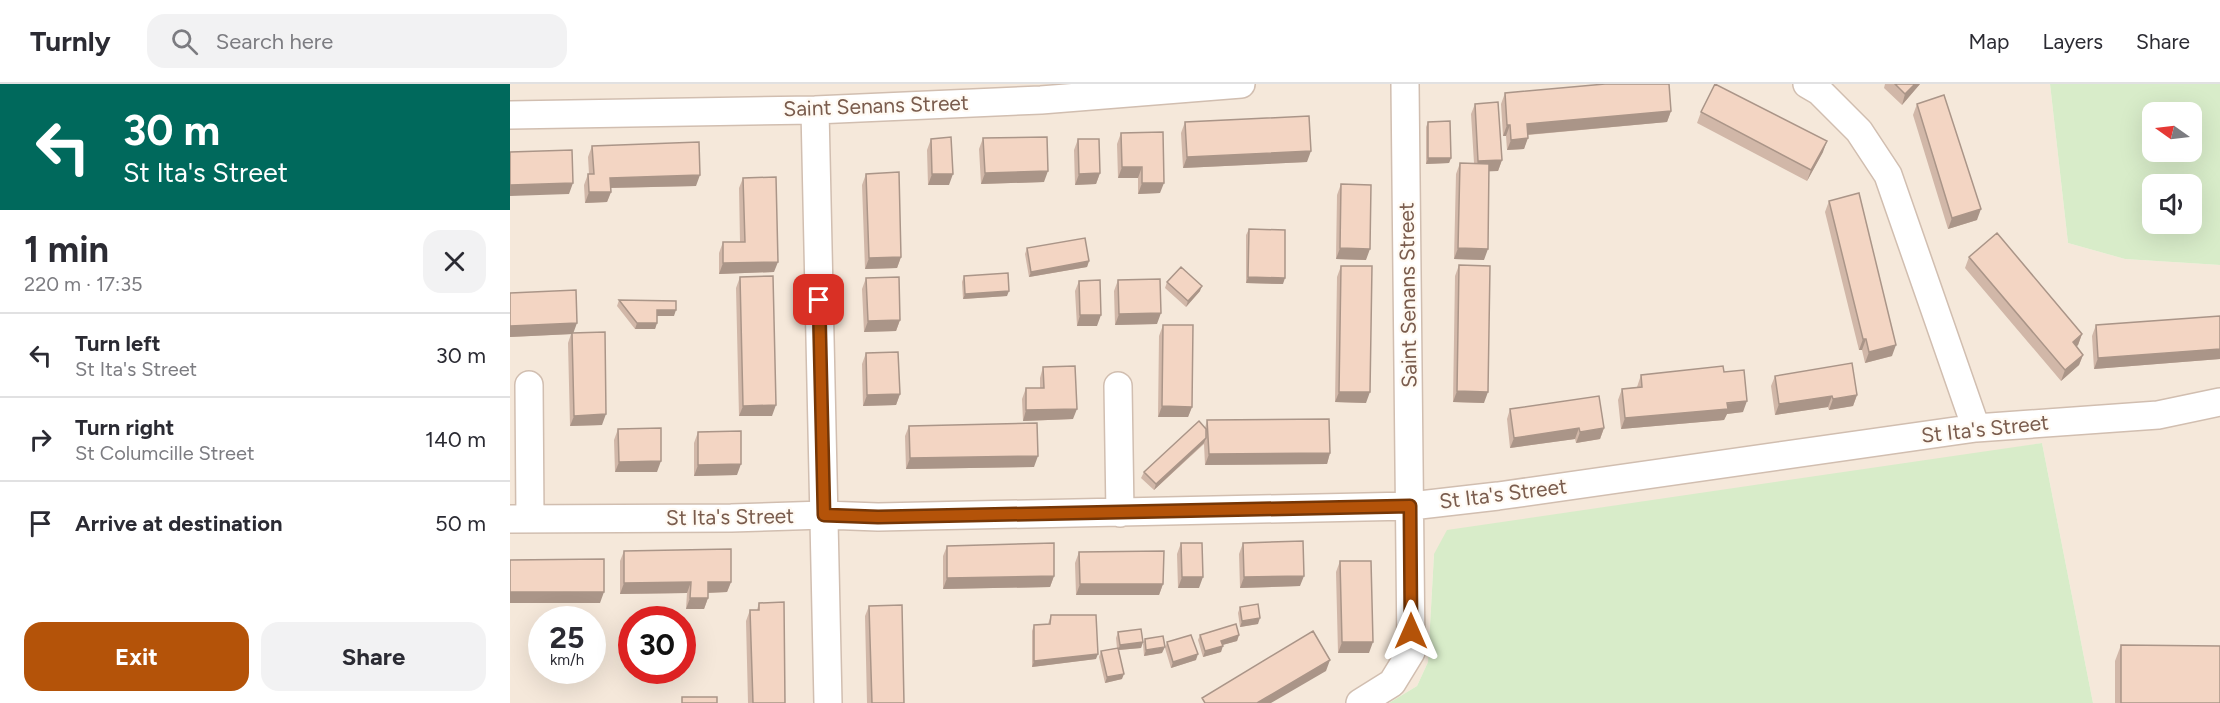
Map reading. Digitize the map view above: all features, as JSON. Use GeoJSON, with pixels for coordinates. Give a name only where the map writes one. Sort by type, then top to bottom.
{"type":"FeatureCollection","features":[{"type":"Feature","properties":{"kind":"street","name":"Saint Senans Street"},"geometry":{"type":"LineString","coordinates":[[510,115],[815,110],[1041,100],[1241,84]]}},
{"type":"Feature","properties":{"kind":"street","name":"Saint Senans Street"},"geometry":{"type":"LineString","coordinates":[[1360,703],[1392,683],[1411,652],[1405,84]]}},
{"type":"Feature","properties":{"kind":"street"},"geometry":{"type":"LineString","coordinates":[[1807,84],[1819,91],[1859,131],[1888,175],[1976,428]]}},
{"type":"Feature","properties":{"kind":"street"},"geometry":{"type":"LineString","coordinates":[[815,110],[828,703]]}},
{"type":"Feature","properties":{"kind":"street"},"geometry":{"type":"LineString","coordinates":[[520,518],[529,385]]}},
{"type":"Feature","properties":{"kind":"street"},"geometry":{"type":"LineString","coordinates":[[1118,386],[1120,513]]}},
{"type":"Feature","properties":{"kind":"street","name":"St Ita's Street"},"geometry":{"type":"LineString","coordinates":[[520,518],[731,518],[824,515],[878,517],[1410,506],[1498,496],[1976,428],[2214,411]]}},
{"type":"Feature","properties":{"kind":"shaded area"},"geometry":{"type":"Polygon","coordinates":[[[510,84],[2050,84],[2068,243],[2125,259],[2220,265],[2220,703],[2093,703],[2042,443],[1434,554],[1428,662],[1417,686],[1389,703],[510,703],[510,84]]]}},
{"type":"Feature","properties":{"kind":"green space"},"geometry":{"type":"Polygon","coordinates":[[[2050,84],[2220,84],[2220,265],[2125,259],[2068,243],[2050,84]]]}},
{"type":"Feature","properties":{"kind":"green space"},"geometry":{"type":"Polygon","coordinates":[[[2042,443],[2093,703],[1389,703],[1417,686],[1428,662],[1434,554],[1447,530],[2042,443]]]}},
{"type":"Feature","properties":{"kind":"building"},"geometry":{"type":"Polygon","coordinates":[[[1605,84],[1669,84],[1671,111],[1527,124],[1528,138],[1511,140],[1510,125],[1507,125],[1505,93],[1605,84]]]}},
{"type":"Feature","properties":{"kind":"building"},"geometry":{"type":"Polygon","coordinates":[[[1715,84],[1827,141],[1811,170],[1701,112],[1715,84]]]}},
{"type":"Feature","properties":{"kind":"building"},"geometry":{"type":"Polygon","coordinates":[[[1895,84],[1915,84],[1905,94],[1895,84]]]}},
{"type":"Feature","properties":{"kind":"building"},"geometry":{"type":"Polygon","coordinates":[[[1944,95],[1981,209],[1952,218],[1917,104],[1944,95]]]}},
{"type":"Feature","properties":{"kind":"building"},"geometry":{"type":"Polygon","coordinates":[[[1498,102],[1502,160],[1478,161],[1475,104],[1498,102]]]}},
{"type":"Feature","properties":{"kind":"building"},"geometry":{"type":"Polygon","coordinates":[[[1309,116],[1311,151],[1187,157],[1185,122],[1309,116]]]}},
{"type":"Feature","properties":{"kind":"building"},"geometry":{"type":"Polygon","coordinates":[[[1450,121],[1451,158],[1428,158],[1428,122],[1450,121]]]}},
{"type":"Feature","properties":{"kind":"building"},"geometry":{"type":"Polygon","coordinates":[[[1163,132],[1164,183],[1142,183],[1142,167],[1122,167],[1121,133],[1163,132]]]}},
{"type":"Feature","properties":{"kind":"building"},"geometry":{"type":"Polygon","coordinates":[[[951,137],[953,174],[932,174],[931,139],[951,137]]]}},
{"type":"Feature","properties":{"kind":"building"},"geometry":{"type":"Polygon","coordinates":[[[1047,137],[1048,171],[985,173],[983,138],[1047,137]]]}},
{"type":"Feature","properties":{"kind":"building"},"geometry":{"type":"Polygon","coordinates":[[[1078,139],[1099,139],[1100,173],[1079,174],[1078,139]]]}},
{"type":"Feature","properties":{"kind":"building"},"geometry":{"type":"Polygon","coordinates":[[[699,142],[700,175],[610,178],[611,192],[589,192],[588,174],[594,174],[592,146],[699,142]]]}},
{"type":"Feature","properties":{"kind":"building"},"geometry":{"type":"Polygon","coordinates":[[[572,150],[573,183],[510,185],[510,152],[572,150]]]}},
{"type":"Feature","properties":{"kind":"building"},"geometry":{"type":"Polygon","coordinates":[[[1460,163],[1489,164],[1488,249],[1458,248],[1460,163]]]}},
{"type":"Feature","properties":{"kind":"building"},"geometry":{"type":"Polygon","coordinates":[[[899,172],[901,257],[869,258],[866,174],[899,172]]]}},
{"type":"Feature","properties":{"kind":"building"},"geometry":{"type":"Polygon","coordinates":[[[776,177],[778,262],[723,263],[723,242],[745,242],[743,178],[776,177]]]}},
{"type":"Feature","properties":{"kind":"building"},"geometry":{"type":"Polygon","coordinates":[[[1341,184],[1371,185],[1370,249],[1340,248],[1341,184]]]}},
{"type":"Feature","properties":{"kind":"building"},"geometry":{"type":"Polygon","coordinates":[[[1859,193],[1896,345],[1869,352],[1866,339],[1863,339],[1829,201],[1859,193]]]}},
{"type":"Feature","properties":{"kind":"building"},"geometry":{"type":"Polygon","coordinates":[[[1249,229],[1285,230],[1285,278],[1248,277],[1249,229]]]}},
{"type":"Feature","properties":{"kind":"building"},"geometry":{"type":"Polygon","coordinates":[[[1997,233],[2082,334],[2073,342],[2083,355],[2065,370],[1969,257],[1997,233]]]}},
{"type":"Feature","properties":{"kind":"building"},"geometry":{"type":"Polygon","coordinates":[[[1085,238],[1089,261],[1031,272],[1027,248],[1085,238]]]}},
{"type":"Feature","properties":{"kind":"building"},"geometry":{"type":"Polygon","coordinates":[[[1459,265],[1490,266],[1488,392],[1457,391],[1459,265]]]}},
{"type":"Feature","properties":{"kind":"building"},"geometry":{"type":"Polygon","coordinates":[[[1341,266],[1372,266],[1370,392],[1339,392],[1341,266]]]}},
{"type":"Feature","properties":{"kind":"building"},"geometry":{"type":"Polygon","coordinates":[[[1181,267],[1202,286],[1188,301],[1167,282],[1181,267]]]}},
{"type":"Feature","properties":{"kind":"building"},"geometry":{"type":"Polygon","coordinates":[[[1008,273],[1009,291],[965,294],[964,276],[1008,273]]]}},
{"type":"Feature","properties":{"kind":"building"},"geometry":{"type":"Polygon","coordinates":[[[773,276],[776,405],[743,406],[740,277],[773,276]]]}},
{"type":"Feature","properties":{"kind":"building"},"geometry":{"type":"Polygon","coordinates":[[[899,277],[900,320],[868,321],[866,278],[899,277]]]}},
{"type":"Feature","properties":{"kind":"building"},"geometry":{"type":"Polygon","coordinates":[[[1160,279],[1161,313],[1119,314],[1118,280],[1160,279]]]}},
{"type":"Feature","properties":{"kind":"building"},"geometry":{"type":"Polygon","coordinates":[[[1100,280],[1101,315],[1080,315],[1079,281],[1100,280]]]}},
{"type":"Feature","properties":{"kind":"building"},"geometry":{"type":"Polygon","coordinates":[[[576,290],[577,323],[510,326],[510,293],[576,290]]]}},
{"type":"Feature","properties":{"kind":"building"},"geometry":{"type":"Polygon","coordinates":[[[619,300],[676,301],[676,310],[657,310],[657,323],[637,323],[619,300]]]}},
{"type":"Feature","properties":{"kind":"building"},"geometry":{"type":"Polygon","coordinates":[[[2220,316],[2220,349],[2098,358],[2096,325],[2220,316]]]}},
{"type":"Feature","properties":{"kind":"building"},"geometry":{"type":"Polygon","coordinates":[[[1163,325],[1193,325],[1192,407],[1162,406],[1163,325]]]}},
{"type":"Feature","properties":{"kind":"building"},"geometry":{"type":"Polygon","coordinates":[[[605,332],[606,414],[574,416],[572,333],[605,332]]]}},
{"type":"Feature","properties":{"kind":"building"},"geometry":{"type":"Polygon","coordinates":[[[898,352],[900,394],[867,395],[866,353],[898,352]]]}},
{"type":"Feature","properties":{"kind":"building"},"geometry":{"type":"Polygon","coordinates":[[[1852,363],[1857,395],[1833,399],[1832,396],[1779,404],[1775,376],[1852,363]]]}},
{"type":"Feature","properties":{"kind":"building"},"geometry":{"type":"Polygon","coordinates":[[[1075,366],[1077,409],[1026,410],[1026,388],[1044,388],[1043,367],[1075,366]]]}},
{"type":"Feature","properties":{"kind":"building"},"geometry":{"type":"Polygon","coordinates":[[[1723,366],[1724,372],[1744,370],[1747,401],[1727,403],[1728,409],[1625,418],[1622,389],[1642,387],[1641,375],[1723,366]]]}},
{"type":"Feature","properties":{"kind":"building"},"geometry":{"type":"Polygon","coordinates":[[[1599,396],[1604,428],[1580,432],[1579,428],[1514,438],[1510,409],[1599,396]]]}},
{"type":"Feature","properties":{"kind":"building"},"geometry":{"type":"Polygon","coordinates":[[[1329,419],[1330,453],[1209,454],[1207,420],[1329,419]]]}},
{"type":"Feature","properties":{"kind":"building"},"geometry":{"type":"Polygon","coordinates":[[[1199,421],[1206,429],[1206,438],[1156,484],[1144,472],[1199,421]]]}},
{"type":"Feature","properties":{"kind":"building"},"geometry":{"type":"Polygon","coordinates":[[[1037,423],[1038,456],[910,458],[909,426],[1037,423]]]}},
{"type":"Feature","properties":{"kind":"building"},"geometry":{"type":"Polygon","coordinates":[[[661,428],[661,461],[619,462],[618,429],[661,428]]]}},
{"type":"Feature","properties":{"kind":"building"},"geometry":{"type":"Polygon","coordinates":[[[741,431],[741,464],[698,465],[698,432],[741,431]]]}},
{"type":"Feature","properties":{"kind":"building"},"geometry":{"type":"Polygon","coordinates":[[[1303,541],[1304,576],[1244,577],[1243,543],[1303,541]]]}},
{"type":"Feature","properties":{"kind":"building"},"geometry":{"type":"Polygon","coordinates":[[[1054,543],[1054,576],[947,578],[947,546],[1054,543]]]}},
{"type":"Feature","properties":{"kind":"building"},"geometry":{"type":"Polygon","coordinates":[[[1181,543],[1202,543],[1203,577],[1182,577],[1181,543]]]}},
{"type":"Feature","properties":{"kind":"building"},"geometry":{"type":"Polygon","coordinates":[[[731,549],[731,582],[708,582],[708,598],[690,598],[691,582],[624,583],[624,551],[731,549]]]}},
{"type":"Feature","properties":{"kind":"building"},"geometry":{"type":"Polygon","coordinates":[[[1164,551],[1163,584],[1080,584],[1079,552],[1164,551]]]}},
{"type":"Feature","properties":{"kind":"building"},"geometry":{"type":"Polygon","coordinates":[[[604,559],[604,592],[510,592],[510,560],[604,559]]]}},
{"type":"Feature","properties":{"kind":"building"},"geometry":{"type":"Polygon","coordinates":[[[1340,561],[1371,561],[1373,642],[1342,642],[1340,561]]]}},
{"type":"Feature","properties":{"kind":"building"},"geometry":{"type":"Polygon","coordinates":[[[784,602],[785,703],[753,703],[750,610],[759,610],[759,603],[784,602]]]}},
{"type":"Feature","properties":{"kind":"building"},"geometry":{"type":"Polygon","coordinates":[[[1258,604],[1260,618],[1242,621],[1240,607],[1258,604]]]}},
{"type":"Feature","properties":{"kind":"building"},"geometry":{"type":"Polygon","coordinates":[[[902,605],[904,703],[872,703],[869,606],[902,605]]]}},
{"type":"Feature","properties":{"kind":"building"},"geometry":{"type":"Polygon","coordinates":[[[1051,615],[1096,615],[1098,654],[1034,661],[1034,625],[1050,624],[1051,615]]]}},
{"type":"Feature","properties":{"kind":"building"},"geometry":{"type":"Polygon","coordinates":[[[1236,624],[1239,635],[1221,641],[1223,646],[1205,651],[1200,635],[1236,624]]]}},
{"type":"Feature","properties":{"kind":"building"},"geometry":{"type":"Polygon","coordinates":[[[1141,629],[1143,642],[1120,645],[1118,632],[1141,629]]]}},
{"type":"Feature","properties":{"kind":"building"},"geometry":{"type":"Polygon","coordinates":[[[1313,631],[1330,660],[1257,703],[1205,703],[1202,698],[1313,631]]]}},
{"type":"Feature","properties":{"kind":"building"},"geometry":{"type":"Polygon","coordinates":[[[1191,635],[1198,654],[1173,662],[1167,642],[1191,635]]]}},
{"type":"Feature","properties":{"kind":"building"},"geometry":{"type":"Polygon","coordinates":[[[1163,636],[1165,647],[1146,650],[1145,639],[1163,636]]]}},
{"type":"Feature","properties":{"kind":"building"},"geometry":{"type":"Polygon","coordinates":[[[2121,645],[2220,646],[2220,703],[2121,703],[2121,645]]]}},
{"type":"Feature","properties":{"kind":"building"},"geometry":{"type":"Polygon","coordinates":[[[1118,648],[1124,674],[1107,677],[1101,651],[1118,648]]]}},
{"type":"Feature","properties":{"kind":"building"},"geometry":{"type":"Polygon","coordinates":[[[682,697],[717,697],[717,703],[682,703],[682,697]]]}},
{"type":"Feature","properties":{"kind":"route"},"geometry":{"type":"LineString","coordinates":[[819,300],[824,515],[878,517],[1173,513],[1410,506],[1411,631]]}}]}
